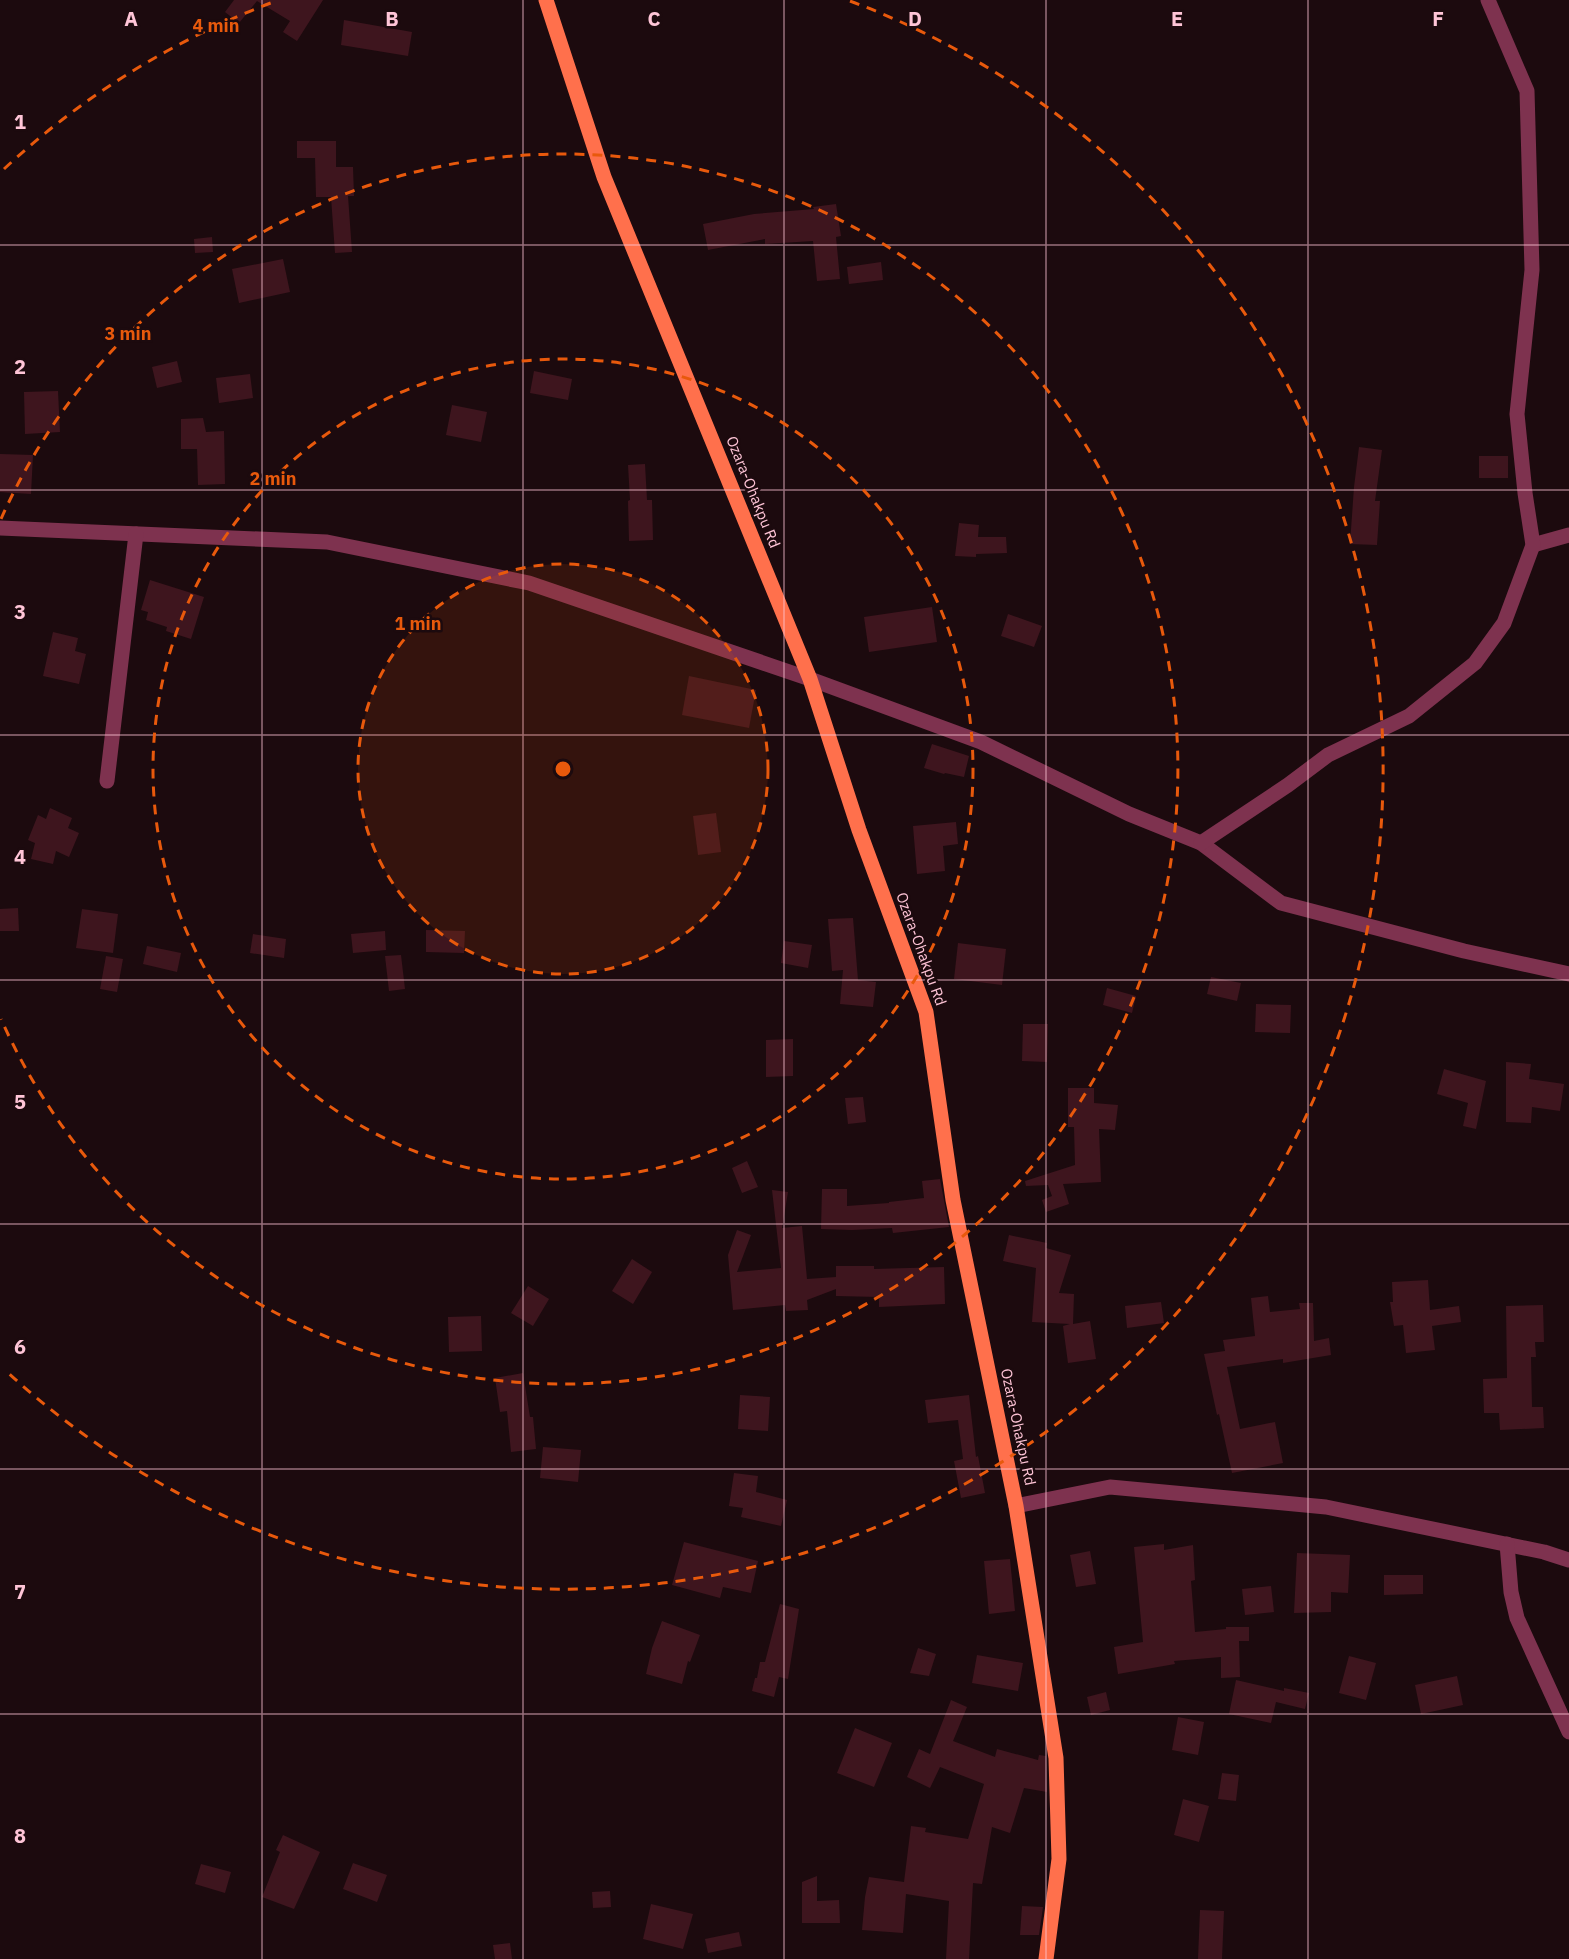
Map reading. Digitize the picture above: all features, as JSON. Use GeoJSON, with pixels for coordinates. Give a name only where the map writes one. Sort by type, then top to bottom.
{"type":"FeatureCollection","features":[{"type":"Feature","properties":{"kind":"main road","name":"Ozara-Ohakpu Rd"},"geometry":{"type":"LineString","coordinates":[[546,0],[604,177],[810,679],[859,830],[926,1012],[953,1200],[1016,1506],[1056,1758],[1059,1859],[1046,1959]]}},
{"type":"Feature","properties":{"kind":"street"},"geometry":{"type":"LineString","coordinates":[[1202,843],[1328,755],[1409,716],[1475,663],[1504,623],[1533,544],[1517,414],[1532,270],[1527,91],[1488,0]]}},
{"type":"Feature","properties":{"kind":"street"},"geometry":{"type":"LineString","coordinates":[[0,528],[327,542],[529,583],[810,679],[981,742],[1129,814],[1202,843],[1281,903],[1464,951],[1569,974]]}},
{"type":"Feature","properties":{"kind":"street"},"geometry":{"type":"LineString","coordinates":[[107,781],[136,534]]}},
{"type":"Feature","properties":{"kind":"street"},"geometry":{"type":"LineString","coordinates":[[1533,544],[1569,535]]}},
{"type":"Feature","properties":{"kind":"street"},"geometry":{"type":"LineString","coordinates":[[1016,1506],[1110,1487],[1326,1507],[1544,1552],[1569,1560]]}},
{"type":"Feature","properties":{"kind":"street"},"geometry":{"type":"LineString","coordinates":[[1507,1544],[1511,1592],[1517,1618],[1569,1732]]}},
{"type":"Feature","properties":{"kind":"building"},"geometry":{"type":"Polygon","coordinates":[[[234,0],[323,0],[297,41],[283,32],[290,21],[257,1],[239,23],[225,12],[234,0]]]}},
{"type":"Feature","properties":{"kind":"building"},"geometry":{"type":"Polygon","coordinates":[[[344,20],[412,32],[408,56],[341,45],[344,20]]]}},
{"type":"Feature","properties":{"kind":"building"},"geometry":{"type":"Polygon","coordinates":[[[297,141],[336,141],[336,167],[353,167],[354,196],[348,196],[352,252],[335,253],[331,197],[316,197],[315,158],[297,158],[297,141]]]}},
{"type":"Feature","properties":{"kind":"building"},"geometry":{"type":"Polygon","coordinates":[[[836,204],[841,236],[836,237],[840,279],[817,281],[813,241],[765,244],[765,239],[708,250],[703,224],[754,214],[814,209],[813,207],[836,204]]]}},
{"type":"Feature","properties":{"kind":"building"},"geometry":{"type":"Polygon","coordinates":[[[212,237],[213,252],[195,253],[194,239],[212,237]]]}},
{"type":"Feature","properties":{"kind":"building"},"geometry":{"type":"Polygon","coordinates":[[[283,259],[290,292],[239,303],[232,269],[283,259]]]}},
{"type":"Feature","properties":{"kind":"building"},"geometry":{"type":"Polygon","coordinates":[[[881,262],[883,280],[849,284],[847,267],[881,262]]]}},
{"type":"Feature","properties":{"kind":"building"},"geometry":{"type":"Polygon","coordinates":[[[177,361],[182,382],[157,388],[152,367],[177,361]]]}},
{"type":"Feature","properties":{"kind":"building"},"geometry":{"type":"Polygon","coordinates":[[[534,371],[572,379],[568,400],[530,393],[534,371]]]}},
{"type":"Feature","properties":{"kind":"building"},"geometry":{"type":"Polygon","coordinates":[[[250,374],[253,398],[219,403],[216,378],[250,374]]]}},
{"type":"Feature","properties":{"kind":"building"},"geometry":{"type":"Polygon","coordinates":[[[58,391],[60,432],[25,434],[24,392],[58,391]]]}},
{"type":"Feature","properties":{"kind":"building"},"geometry":{"type":"Polygon","coordinates":[[[452,405],[487,412],[481,442],[446,435],[452,405]]]}},
{"type":"Feature","properties":{"kind":"building"},"geometry":{"type":"Polygon","coordinates":[[[203,418],[206,432],[224,431],[225,484],[198,485],[197,449],[181,449],[181,419],[203,418]]]}},
{"type":"Feature","properties":{"kind":"building"},"geometry":{"type":"Polygon","coordinates":[[[1359,447],[1382,450],[1375,501],[1380,501],[1377,545],[1350,544],[1359,447]]]}},
{"type":"Feature","properties":{"kind":"building"},"geometry":{"type":"Polygon","coordinates":[[[0,454],[33,455],[31,494],[0,492],[0,454]]]}},
{"type":"Feature","properties":{"kind":"building"},"geometry":{"type":"Polygon","coordinates":[[[1479,456],[1508,456],[1508,478],[1479,478],[1479,456]]]}},
{"type":"Feature","properties":{"kind":"building"},"geometry":{"type":"Polygon","coordinates":[[[645,464],[647,500],[652,500],[653,540],[629,541],[628,465],[645,464]]]}},
{"type":"Feature","properties":{"kind":"building"},"geometry":{"type":"Polygon","coordinates":[[[959,523],[979,525],[978,537],[1006,537],[1007,553],[976,554],[976,557],[955,556],[959,523]]]}},
{"type":"Feature","properties":{"kind":"building"},"geometry":{"type":"Polygon","coordinates":[[[150,580],[204,597],[191,639],[166,631],[167,627],[146,620],[148,612],[141,610],[150,580]]]}},
{"type":"Feature","properties":{"kind":"building"},"geometry":{"type":"Polygon","coordinates":[[[932,607],[937,642],[869,652],[864,617],[932,607]]]}},
{"type":"Feature","properties":{"kind":"building"},"geometry":{"type":"Polygon","coordinates":[[[1008,614],[1042,626],[1034,647],[1001,636],[1008,614]]]}},
{"type":"Feature","properties":{"kind":"building"},"geometry":{"type":"Polygon","coordinates":[[[53,632],[78,638],[75,651],[86,654],[79,684],[43,676],[53,632]]]}},
{"type":"Feature","properties":{"kind":"building"},"geometry":{"type":"Polygon","coordinates":[[[689,676],[756,690],[749,728],[682,715],[689,676]]]}},
{"type":"Feature","properties":{"kind":"building"},"geometry":{"type":"Polygon","coordinates":[[[932,744],[969,756],[964,777],[924,768],[932,744]]]}},
{"type":"Feature","properties":{"kind":"building"},"geometry":{"type":"Polygon","coordinates":[[[50,808],[72,818],[68,828],[79,833],[69,857],[56,851],[53,864],[31,859],[35,843],[28,840],[38,815],[46,819],[50,808]]]}},
{"type":"Feature","properties":{"kind":"building"},"geometry":{"type":"Polygon","coordinates":[[[716,813],[721,852],[698,855],[693,816],[716,813]]]}},
{"type":"Feature","properties":{"kind":"building"},"geometry":{"type":"Polygon","coordinates":[[[956,822],[958,844],[943,846],[945,871],[917,874],[913,826],[956,822]]]}},
{"type":"Feature","properties":{"kind":"building"},"geometry":{"type":"Polygon","coordinates":[[[18,908],[19,931],[0,931],[0,909],[18,908]]]}},
{"type":"Feature","properties":{"kind":"building"},"geometry":{"type":"Polygon","coordinates":[[[82,909],[118,914],[113,953],[76,948],[82,909]]]}},
{"type":"Feature","properties":{"kind":"building"},"geometry":{"type":"Polygon","coordinates":[[[853,918],[858,980],[876,982],[873,1007],[840,1004],[843,970],[832,971],[828,919],[853,918]]]}},
{"type":"Feature","properties":{"kind":"building"},"geometry":{"type":"Polygon","coordinates":[[[426,930],[465,931],[464,953],[426,952],[426,930]]]}},
{"type":"Feature","properties":{"kind":"building"},"geometry":{"type":"Polygon","coordinates":[[[385,931],[386,950],[353,953],[351,934],[385,931]]]}},
{"type":"Feature","properties":{"kind":"building"},"geometry":{"type":"Polygon","coordinates":[[[253,934],[286,939],[284,958],[250,953],[253,934]]]}},
{"type":"Feature","properties":{"kind":"building"},"geometry":{"type":"Polygon","coordinates":[[[784,941],[812,945],[808,968],[781,963],[784,941]]]}},
{"type":"Feature","properties":{"kind":"building"},"geometry":{"type":"Polygon","coordinates":[[[958,943],[1006,949],[1002,985],[954,979],[958,943]]]}},
{"type":"Feature","properties":{"kind":"building"},"geometry":{"type":"Polygon","coordinates":[[[147,946],[181,953],[177,972],[143,964],[147,946]]]}},
{"type":"Feature","properties":{"kind":"building"},"geometry":{"type":"Polygon","coordinates":[[[401,955],[405,989],[389,991],[385,956],[401,955]]]}},
{"type":"Feature","properties":{"kind":"building"},"geometry":{"type":"Polygon","coordinates":[[[106,956],[123,959],[117,992],[100,989],[106,956]]]}},
{"type":"Feature","properties":{"kind":"building"},"geometry":{"type":"Polygon","coordinates":[[[1211,977],[1241,983],[1237,1001],[1207,994],[1211,977]]]}},
{"type":"Feature","properties":{"kind":"building"},"geometry":{"type":"Polygon","coordinates":[[[1107,988],[1136,996],[1132,1013],[1103,1005],[1107,988]]]}},
{"type":"Feature","properties":{"kind":"building"},"geometry":{"type":"Polygon","coordinates":[[[1256,1004],[1291,1005],[1290,1033],[1255,1032],[1256,1004]]]}},
{"type":"Feature","properties":{"kind":"building"},"geometry":{"type":"Polygon","coordinates":[[[1023,1024],[1048,1024],[1047,1062],[1022,1061],[1023,1024]]]}},
{"type":"Feature","properties":{"kind":"building"},"geometry":{"type":"Polygon","coordinates":[[[793,1039],[793,1076],[766,1077],[766,1040],[793,1039]]]}},
{"type":"Feature","properties":{"kind":"building"},"geometry":{"type":"Polygon","coordinates":[[[1506,1062],[1531,1064],[1529,1079],[1564,1084],[1560,1111],[1532,1107],[1531,1123],[1506,1122],[1506,1062]]]}},
{"type":"Feature","properties":{"kind":"building"},"geometry":{"type":"Polygon","coordinates":[[[1444,1069],[1486,1081],[1476,1129],[1463,1126],[1468,1103],[1437,1094],[1444,1069]]]}},
{"type":"Feature","properties":{"kind":"building"},"geometry":{"type":"Polygon","coordinates":[[[1068,1088],[1094,1088],[1094,1103],[1118,1105],[1115,1130],[1099,1129],[1101,1182],[1063,1184],[1069,1204],[1046,1212],[1042,1200],[1052,1196],[1048,1185],[1026,1186],[1025,1181],[1075,1165],[1074,1127],[1068,1127],[1068,1088]]]}},
{"type":"Feature","properties":{"kind":"building"},"geometry":{"type":"Polygon","coordinates":[[[863,1097],[866,1122],[848,1124],[845,1098],[863,1097]]]}},
{"type":"Feature","properties":{"kind":"building"},"geometry":{"type":"Polygon","coordinates":[[[747,1161],[758,1187],[742,1193],[732,1168],[747,1161]]]}},
{"type":"Feature","properties":{"kind":"building"},"geometry":{"type":"Polygon","coordinates":[[[940,1179],[949,1227],[893,1233],[892,1228],[821,1229],[822,1189],[847,1189],[847,1206],[889,1203],[924,1198],[922,1181],[940,1179]]]}},
{"type":"Feature","properties":{"kind":"building"},"geometry":{"type":"Polygon","coordinates":[[[772,1190],[788,1192],[782,1228],[802,1226],[807,1279],[836,1277],[836,1266],[874,1266],[874,1269],[944,1267],[945,1304],[879,1307],[879,1297],[836,1296],[836,1289],[807,1300],[808,1310],[786,1311],[785,1305],[733,1310],[728,1255],[737,1230],[751,1235],[737,1272],[781,1268],[772,1190]]]}},
{"type":"Feature","properties":{"kind":"building"},"geometry":{"type":"Polygon","coordinates":[[[1009,1235],[1047,1243],[1046,1248],[1071,1255],[1059,1293],[1074,1294],[1073,1324],[1090,1321],[1096,1359],[1068,1363],[1063,1326],[1070,1324],[1032,1322],[1036,1268],[1003,1261],[1009,1235]]]}},
{"type":"Feature","properties":{"kind":"building"},"geometry":{"type":"Polygon","coordinates":[[[632,1259],[652,1272],[633,1304],[612,1291],[632,1259]]]}},
{"type":"Feature","properties":{"kind":"building"},"geometry":{"type":"Polygon","coordinates":[[[1428,1280],[1430,1310],[1459,1306],[1461,1322],[1432,1326],[1435,1350],[1406,1353],[1403,1325],[1394,1326],[1390,1302],[1393,1302],[1392,1282],[1428,1280]]]}},
{"type":"Feature","properties":{"kind":"building"},"geometry":{"type":"Polygon","coordinates":[[[528,1286],[549,1299],[533,1326],[511,1313],[528,1286]]]}},
{"type":"Feature","properties":{"kind":"building"},"geometry":{"type":"Polygon","coordinates":[[[1268,1296],[1270,1312],[1300,1309],[1299,1303],[1313,1303],[1314,1341],[1329,1338],[1331,1355],[1283,1363],[1283,1359],[1227,1367],[1240,1429],[1275,1422],[1283,1463],[1232,1473],[1204,1354],[1225,1351],[1223,1340],[1255,1336],[1251,1298],[1268,1296]]]}},
{"type":"Feature","properties":{"kind":"building"},"geometry":{"type":"Polygon","coordinates":[[[1161,1302],[1164,1323],[1127,1328],[1125,1306],[1161,1302]]]}},
{"type":"Feature","properties":{"kind":"building"},"geometry":{"type":"Polygon","coordinates":[[[1543,1305],[1544,1342],[1535,1342],[1536,1357],[1531,1357],[1532,1407],[1543,1407],[1544,1428],[1500,1430],[1499,1413],[1484,1413],[1483,1379],[1507,1378],[1506,1306],[1543,1305]]]}},
{"type":"Feature","properties":{"kind":"building"},"geometry":{"type":"Polygon","coordinates":[[[481,1316],[482,1351],[449,1352],[448,1317],[481,1316]]]}},
{"type":"Feature","properties":{"kind":"building"},"geometry":{"type":"Polygon","coordinates":[[[523,1373],[530,1417],[533,1417],[536,1449],[511,1452],[507,1411],[500,1412],[495,1378],[523,1373]]]}},
{"type":"Feature","properties":{"kind":"building"},"geometry":{"type":"Polygon","coordinates":[[[740,1395],[770,1397],[768,1431],[738,1429],[740,1395]]]}},
{"type":"Feature","properties":{"kind":"building"},"geometry":{"type":"Polygon","coordinates":[[[969,1395],[976,1457],[978,1456],[985,1493],[961,1498],[954,1461],[963,1459],[958,1420],[928,1423],[925,1400],[969,1395]]]}},
{"type":"Feature","properties":{"kind":"building"},"geometry":{"type":"Polygon","coordinates":[[[543,1447],[581,1450],[578,1482],[540,1478],[543,1447]]]}},
{"type":"Feature","properties":{"kind":"building"},"geometry":{"type":"Polygon","coordinates":[[[734,1473],[758,1476],[756,1492],[787,1500],[781,1526],[741,1517],[743,1508],[729,1506],[734,1473]]]}},
{"type":"Feature","properties":{"kind":"building"},"geometry":{"type":"Polygon","coordinates":[[[684,1542],[758,1561],[751,1593],[723,1587],[720,1598],[672,1585],[684,1542]]]}},
{"type":"Feature","properties":{"kind":"building"},"geometry":{"type":"Polygon","coordinates":[[[1164,1544],[1164,1550],[1193,1545],[1195,1580],[1191,1581],[1195,1632],[1226,1629],[1226,1627],[1249,1627],[1249,1641],[1239,1641],[1240,1677],[1221,1678],[1221,1657],[1174,1661],[1175,1664],[1118,1674],[1114,1647],[1143,1642],[1134,1547],[1164,1544]]]}},
{"type":"Feature","properties":{"kind":"building"},"geometry":{"type":"Polygon","coordinates":[[[1090,1551],[1096,1584],[1076,1587],[1070,1555],[1090,1551]]]}},
{"type":"Feature","properties":{"kind":"building"},"geometry":{"type":"Polygon","coordinates":[[[1297,1553],[1350,1555],[1348,1593],[1331,1592],[1331,1612],[1294,1613],[1297,1553]]]}},
{"type":"Feature","properties":{"kind":"building"},"geometry":{"type":"Polygon","coordinates":[[[1010,1559],[1015,1611],[989,1614],[984,1561],[1010,1559]]]}},
{"type":"Feature","properties":{"kind":"building"},"geometry":{"type":"Polygon","coordinates":[[[1384,1575],[1423,1575],[1423,1594],[1384,1595],[1384,1575]]]}},
{"type":"Feature","properties":{"kind":"building"},"geometry":{"type":"Polygon","coordinates":[[[1271,1586],[1274,1612],[1245,1615],[1242,1589],[1271,1586]]]}},
{"type":"Feature","properties":{"kind":"building"},"geometry":{"type":"Polygon","coordinates":[[[780,1604],[799,1609],[788,1679],[779,1677],[774,1697],[752,1691],[760,1662],[765,1662],[780,1604]]]}},
{"type":"Feature","properties":{"kind":"building"},"geometry":{"type":"Polygon","coordinates":[[[662,1621],[700,1635],[690,1662],[688,1661],[682,1684],[646,1674],[662,1621]]]}},
{"type":"Feature","properties":{"kind":"building"},"geometry":{"type":"Polygon","coordinates":[[[918,1648],[936,1654],[929,1676],[910,1673],[918,1648]]]}},
{"type":"Feature","properties":{"kind":"building"},"geometry":{"type":"Polygon","coordinates":[[[977,1655],[1023,1663],[1018,1691],[972,1683],[977,1655]]]}},
{"type":"Feature","properties":{"kind":"building"},"geometry":{"type":"Polygon","coordinates":[[[1349,1656],[1376,1663],[1366,1700],[1339,1693],[1349,1656]]]}},
{"type":"Feature","properties":{"kind":"building"},"geometry":{"type":"Polygon","coordinates":[[[1457,1676],[1463,1705],[1421,1714],[1415,1685],[1457,1676]]]}},
{"type":"Feature","properties":{"kind":"building"},"geometry":{"type":"Polygon","coordinates":[[[1236,1680],[1284,1691],[1284,1688],[1309,1693],[1305,1709],[1276,1702],[1271,1723],[1229,1714],[1236,1680]]]}},
{"type":"Feature","properties":{"kind":"building"},"geometry":{"type":"Polygon","coordinates":[[[1106,1692],[1110,1710],[1091,1715],[1087,1697],[1106,1692]]]}},
{"type":"Feature","properties":{"kind":"building"},"geometry":{"type":"Polygon","coordinates":[[[951,1700],[967,1707],[953,1741],[995,1757],[997,1749],[1038,1760],[1039,1755],[1046,1756],[1047,1792],[1024,1788],[1010,1833],[992,1827],[982,1884],[973,1883],[969,1959],[946,1959],[949,1901],[906,1894],[903,1933],[862,1930],[869,1877],[904,1882],[911,1826],[926,1828],[925,1832],[968,1839],[984,1784],[940,1767],[930,1788],[907,1777],[919,1749],[930,1754],[951,1700]]]}},
{"type":"Feature","properties":{"kind":"building"},"geometry":{"type":"Polygon","coordinates":[[[1178,1717],[1204,1722],[1198,1755],[1172,1750],[1178,1717]]]}},
{"type":"Feature","properties":{"kind":"building"},"geometry":{"type":"Polygon","coordinates":[[[855,1728],[892,1743],[874,1787],[837,1773],[855,1728]]]}},
{"type":"Feature","properties":{"kind":"building"},"geometry":{"type":"Polygon","coordinates":[[[1222,1773],[1239,1775],[1236,1801],[1218,1799],[1222,1773]]]}},
{"type":"Feature","properties":{"kind":"building"},"geometry":{"type":"Polygon","coordinates":[[[1183,1799],[1209,1806],[1199,1842],[1174,1835],[1183,1799]]]}},
{"type":"Feature","properties":{"kind":"building"},"geometry":{"type":"Polygon","coordinates":[[[283,1835],[320,1852],[294,1909],[262,1897],[280,1852],[276,1850],[283,1835]]]}},
{"type":"Feature","properties":{"kind":"building"},"geometry":{"type":"Polygon","coordinates":[[[353,1863],[387,1875],[377,1902],[343,1889],[353,1863]]]}},
{"type":"Feature","properties":{"kind":"building"},"geometry":{"type":"Polygon","coordinates":[[[201,1864],[231,1872],[225,1893],[195,1884],[201,1864]]]}},
{"type":"Feature","properties":{"kind":"building"},"geometry":{"type":"Polygon","coordinates":[[[817,1876],[817,1901],[839,1900],[840,1923],[802,1923],[802,1882],[817,1876]]]}},
{"type":"Feature","properties":{"kind":"building"},"geometry":{"type":"Polygon","coordinates":[[[610,1891],[611,1907],[593,1908],[592,1892],[610,1891]]]}},
{"type":"Feature","properties":{"kind":"building"},"geometry":{"type":"Polygon","coordinates":[[[651,1904],[693,1914],[683,1949],[643,1939],[651,1904]]]}},
{"type":"Feature","properties":{"kind":"building"},"geometry":{"type":"Polygon","coordinates":[[[1022,1906],[1043,1907],[1039,1935],[1020,1935],[1022,1906]]]}},
{"type":"Feature","properties":{"kind":"building"},"geometry":{"type":"Polygon","coordinates":[[[1200,1910],[1224,1911],[1222,1959],[1198,1959],[1200,1910]]]}},
{"type":"Feature","properties":{"kind":"building"},"geometry":{"type":"Polygon","coordinates":[[[739,1932],[742,1946],[708,1953],[705,1939],[739,1932]]]}},
{"type":"Feature","properties":{"kind":"building"},"geometry":{"type":"Polygon","coordinates":[[[510,1943],[512,1959],[495,1959],[493,1945],[510,1943]]]}}]}
